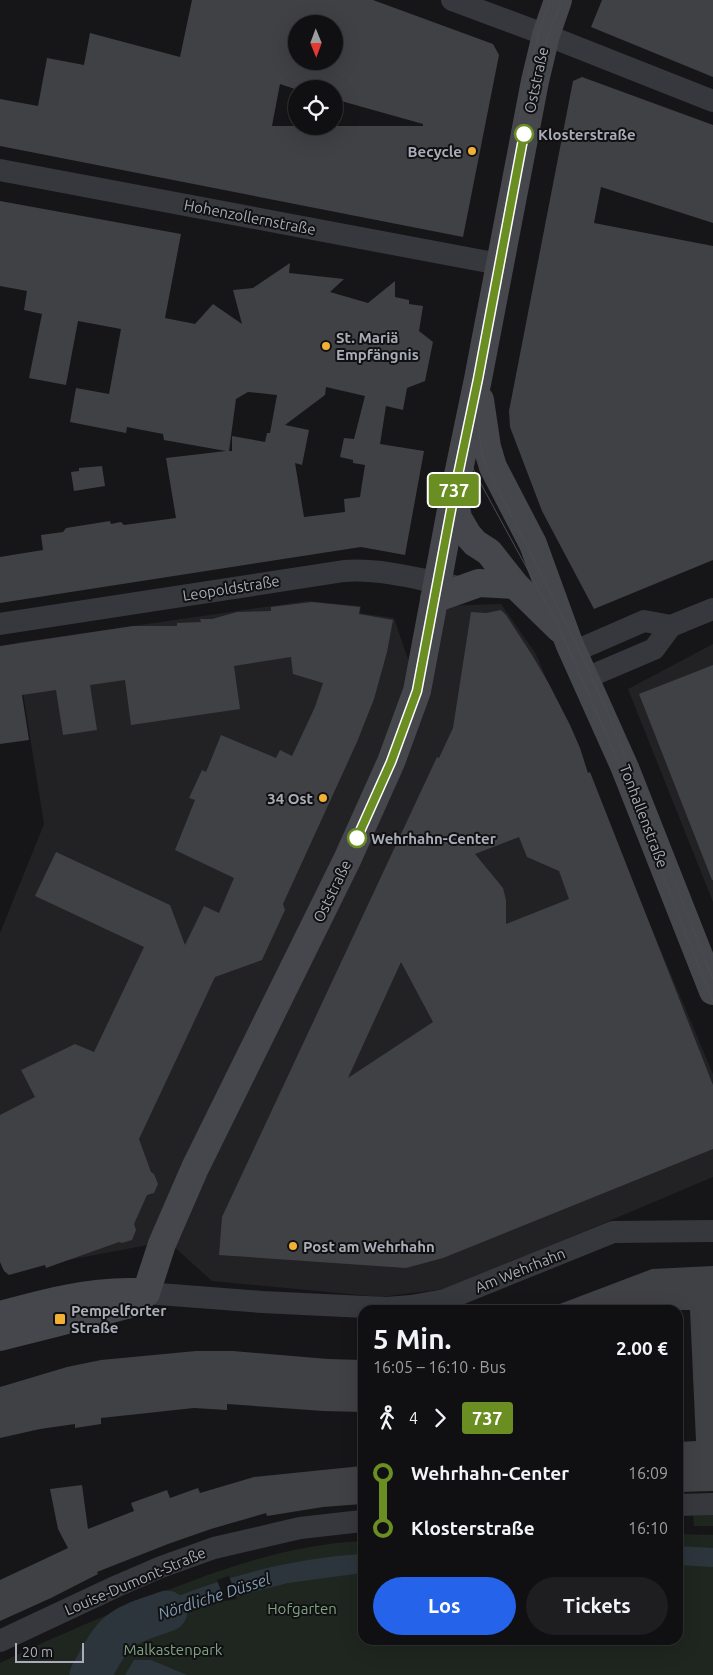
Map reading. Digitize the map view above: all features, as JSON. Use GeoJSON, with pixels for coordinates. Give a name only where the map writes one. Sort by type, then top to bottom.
{"type":"FeatureCollection","features":[{"type":"Feature","properties":{"kind":"main road","name":"Oststraße"},"geometry":{"type":"LineString","coordinates":[[146,1292],[162,1244],[195,1168],[347,860],[391,762],[417,691],[445,590],[454,494],[538,66],[558,0]]}},
{"type":"Feature","properties":{"kind":"main road","name":"Tonhallenstraße"},"geometry":{"type":"LineString","coordinates":[[478,379],[485,437],[493,467],[533,544],[571,648]]}},
{"type":"Feature","properties":{"kind":"main road","name":"Tonhallenstraße"},"geometry":{"type":"LineString","coordinates":[[454,494],[456,513],[465,530],[475,543],[489,552],[515,585],[559,628],[571,648],[625,768],[713,991]]}},
{"type":"Feature","properties":{"kind":"main road"},"geometry":{"type":"LineString","coordinates":[[445,590],[484,582],[515,585]]}},
{"type":"Feature","properties":{"kind":"main road"},"geometry":{"type":"LineString","coordinates":[[0,1337],[127,1306],[146,1292]]}},
{"type":"Feature","properties":{"kind":"main road","name":"Am Wehrhahn"},"geometry":{"type":"LineString","coordinates":[[0,1315],[62,1299],[94,1294],[146,1292]]}},
{"type":"Feature","properties":{"kind":"street"},"geometry":{"type":"LineString","coordinates":[[452,0],[713,101]]}},
{"type":"Feature","properties":{"kind":"street","name":"Hohenzollernstraße"},"geometry":{"type":"LineString","coordinates":[[0,170],[499,264]]}},
{"type":"Feature","properties":{"kind":"street","name":"Leopoldstraße"},"geometry":{"type":"LineString","coordinates":[[0,624],[344,571],[366,572],[445,590]]}},
{"type":"Feature","properties":{"kind":"street"},"geometry":{"type":"LineString","coordinates":[[586,678],[654,649],[671,626],[713,609]]}},
{"type":"Feature","properties":{"kind":"street"},"geometry":{"type":"LineString","coordinates":[[571,648],[644,621],[671,626]]}},
{"type":"Feature","properties":{"kind":"street","name":"Am Wehrhahn"},"geometry":{"type":"LineString","coordinates":[[417,1305],[445,1300],[614,1232],[713,1231]]}},
{"type":"Feature","properties":{"kind":"street","name":"Am Wehrhahn"},"geometry":{"type":"LineString","coordinates":[[146,1292],[262,1302],[358,1307]]}},
{"type":"Feature","properties":{"kind":"street"},"geometry":{"type":"LineString","coordinates":[[683,1506],[713,1504]]}},
{"type":"Feature","properties":{"kind":"street","name":"Louise-Dumont-Straße"},"geometry":{"type":"LineString","coordinates":[[0,1641],[117,1586],[161,1567],[214,1548],[300,1528],[358,1521]]}},
{"type":"Feature","properties":{"kind":"shaded area"},"geometry":{"type":"Polygon","coordinates":[[[307,601],[361,606],[360,613],[394,618],[413,674],[384,760],[153,1244],[42,1265],[0,1231],[0,933],[44,824],[15,643],[307,601]]]}},
{"type":"Feature","properties":{"kind":"shaded area"},"geometry":{"type":"Polygon","coordinates":[[[501,604],[536,654],[713,1074],[713,1177],[444,1289],[381,1297],[212,1281],[172,1245],[443,606],[501,604]]]}},
{"type":"Feature","properties":{"kind":"shaded area"},"geometry":{"type":"Polygon","coordinates":[[[713,644],[713,902],[628,689],[713,644]]]}},
{"type":"Feature","properties":{"kind":"green space"},"geometry":{"type":"Polygon","coordinates":[[[713,1514],[713,1526],[694,1526],[693,1515],[713,1514]]]}},
{"type":"Feature","properties":{"kind":"green space","name":"Hofgarten"},"geometry":{"type":"Polygon","coordinates":[[[683,1534],[713,1535],[713,1675],[0,1675],[0,1663],[191,1581],[275,1554],[358,1541],[358,1645],[683,1645],[683,1534]]]}},
{"type":"Feature","properties":{"kind":"water"},"geometry":{"type":"Polygon","coordinates":[[[683,1546],[713,1548],[713,1567],[683,1565],[683,1546]]]}},
{"type":"Feature","properties":{"kind":"water"},"geometry":{"type":"Polygon","coordinates":[[[358,1554],[358,1574],[288,1583],[225,1599],[158,1626],[124,1634],[106,1635],[112,1628],[163,1602],[211,1584],[286,1564],[358,1554]]]}},
{"type":"Feature","properties":{"kind":"water"},"geometry":{"type":"Polygon","coordinates":[[[134,1660],[151,1660],[187,1675],[125,1675],[134,1660]]]}},
{"type":"Feature","properties":{"kind":"pier"},"geometry":{"type":"Polygon","coordinates":[[[229,1576],[237,1599],[225,1601],[217,1580],[229,1576]]]}},
{"type":"Feature","properties":{"kind":"building"},"geometry":{"type":"Polygon","coordinates":[[[192,0],[373,0],[493,44],[499,55],[463,237],[0,146],[0,99],[38,106],[47,58],[84,65],[90,33],[180,57],[192,0]]]}},
{"type":"Feature","properties":{"kind":"building"},"geometry":{"type":"Polygon","coordinates":[[[602,0],[713,0],[713,77],[591,27],[602,0]]]}},
{"type":"Feature","properties":{"kind":"building"},"geometry":{"type":"Polygon","coordinates":[[[582,77],[713,125],[713,223],[601,187],[594,223],[713,246],[713,560],[594,609],[542,511],[510,427],[509,411],[573,81],[582,77]]]}},
{"type":"Feature","properties":{"kind":"building"},"geometry":{"type":"Polygon","coordinates":[[[0,201],[181,234],[165,318],[195,324],[213,304],[242,324],[233,290],[253,288],[290,263],[289,273],[344,279],[330,292],[368,303],[395,281],[395,297],[409,300],[409,304],[423,306],[419,331],[433,342],[425,381],[407,388],[403,410],[386,406],[380,444],[424,451],[405,555],[361,547],[0,603],[0,557],[43,550],[41,535],[63,532],[66,528],[110,521],[111,524],[121,522],[124,525],[176,518],[166,458],[226,451],[164,440],[163,434],[127,427],[126,433],[70,422],[76,388],[109,394],[121,329],[78,321],[66,385],[29,378],[42,314],[24,310],[27,291],[0,286],[0,201]],[[326,387],[325,395],[285,425],[309,430],[302,465],[295,463],[304,517],[345,512],[344,499],[360,497],[365,465],[353,463],[353,460],[340,457],[344,438],[354,439],[365,396],[326,387]],[[248,392],[236,399],[229,451],[232,451],[232,436],[265,442],[267,433],[270,433],[277,395],[248,392]]]}},
{"type":"Feature","properties":{"kind":"building"},"geometry":{"type":"Polygon","coordinates":[[[102,466],[105,486],[74,491],[71,472],[79,471],[79,468],[102,466]]]}},
{"type":"Feature","properties":{"kind":"building"},"geometry":{"type":"Polygon","coordinates":[[[312,602],[360,607],[359,614],[393,620],[387,652],[374,699],[357,742],[283,904],[285,910],[262,960],[215,977],[139,1139],[151,1172],[154,1174],[158,1184],[154,1193],[147,1195],[134,1224],[136,1230],[132,1240],[119,1242],[46,1268],[45,1265],[9,1275],[4,1271],[0,1262],[0,1115],[35,1097],[21,1070],[75,1044],[94,1052],[144,947],[35,896],[56,852],[170,905],[185,945],[204,906],[219,913],[234,878],[175,850],[195,800],[189,798],[202,770],[206,772],[221,735],[276,758],[280,750],[292,756],[315,707],[323,683],[293,674],[291,657],[234,666],[240,709],[131,725],[125,680],[90,685],[97,730],[63,735],[56,690],[22,695],[29,740],[0,744],[0,646],[133,626],[177,626],[177,623],[201,622],[200,619],[212,619],[237,612],[271,611],[271,607],[312,602]]]}},
{"type":"Feature","properties":{"kind":"building"},"geometry":{"type":"Polygon","coordinates":[[[501,610],[506,615],[549,684],[580,748],[588,773],[590,772],[713,1085],[713,1149],[443,1258],[406,1268],[219,1255],[222,1217],[437,757],[439,758],[453,728],[471,612],[486,613],[501,610]],[[519,837],[475,854],[503,888],[506,900],[506,924],[569,899],[559,871],[527,857],[519,837]],[[401,962],[348,1078],[433,1022],[401,962]]]}},
{"type":"Feature","properties":{"kind":"building"},"geometry":{"type":"Polygon","coordinates":[[[713,665],[713,880],[712,880],[639,694],[713,665]]]}},
{"type":"Feature","properties":{"kind":"building"},"geometry":{"type":"Polygon","coordinates":[[[713,1266],[713,1491],[683,1492],[683,1442],[696,1441],[690,1310],[683,1310],[683,1305],[557,1305],[652,1269],[713,1266]]]}},
{"type":"Feature","properties":{"kind":"building"},"geometry":{"type":"Polygon","coordinates":[[[196,1351],[233,1351],[358,1360],[358,1412],[227,1404],[227,1410],[194,1408],[101,1418],[101,1424],[75,1428],[75,1424],[40,1429],[0,1438],[0,1387],[67,1367],[101,1360],[196,1351]]]}},
{"type":"Feature","properties":{"kind":"building"},"geometry":{"type":"Polygon","coordinates":[[[358,1466],[358,1504],[323,1507],[267,1516],[266,1513],[211,1529],[97,1572],[98,1574],[51,1598],[0,1621],[0,1580],[68,1548],[58,1529],[50,1489],[82,1485],[88,1529],[134,1511],[131,1503],[167,1490],[170,1498],[198,1488],[200,1493],[254,1477],[358,1466]]]}},
{"type":"Feature","properties":{"kind":"waterway","name":"Nördliche Düssel"},"geometry":{"type":"LineString","coordinates":[[90,1675],[106,1646],[114,1636],[136,1622],[167,1611]]}},
{"type":"Feature","properties":{"kind":"tram line"},"geometry":{"type":"LineString","coordinates":[[550,0],[539,33],[525,88],[467,399],[465,430],[468,455],[475,473],[559,627],[613,750],[713,1002]]}},
{"type":"Feature","properties":{"kind":"tram line"},"geometry":{"type":"LineString","coordinates":[[562,0],[548,36],[537,82],[483,375],[479,410],[479,432],[486,466],[579,649],[608,713],[713,979]]}},
{"type":"Feature","properties":{"kind":"bus line","name":"737"},"geometry":{"type":"LineString","coordinates":[[357,838],[391,762],[417,691],[524,134]]}},
{"type":"Feature","properties":{"kind":"place","name":"Klosterstraße"},"geometry":{"type":"Point","coordinates":[524,134]}},
{"type":"Feature","properties":{"kind":"place","name":"Becycle"},"geometry":{"type":"Point","coordinates":[472,151]}},
{"type":"Feature","properties":{"kind":"place","name":"St. Mariä Empfängnis"},"geometry":{"type":"Point","coordinates":[326,346]}},
{"type":"Feature","properties":{"kind":"place","name":"34 Ost"},"geometry":{"type":"Point","coordinates":[323,798]}},
{"type":"Feature","properties":{"kind":"place","name":"Wehrhahn-Center"},"geometry":{"type":"Point","coordinates":[357,838]}},
{"type":"Feature","properties":{"kind":"place","name":"Post am Wehrhahn"},"geometry":{"type":"Point","coordinates":[293,1246]}},
{"type":"Feature","properties":{"kind":"place","name":"Pempelforter Straße"},"geometry":{"type":"Point","coordinates":[60,1319]}},
{"type":"Feature","properties":{"kind":"park label","name":"Malkastenpark"},"geometry":{"type":"Point","coordinates":[173,1649]}}]}
